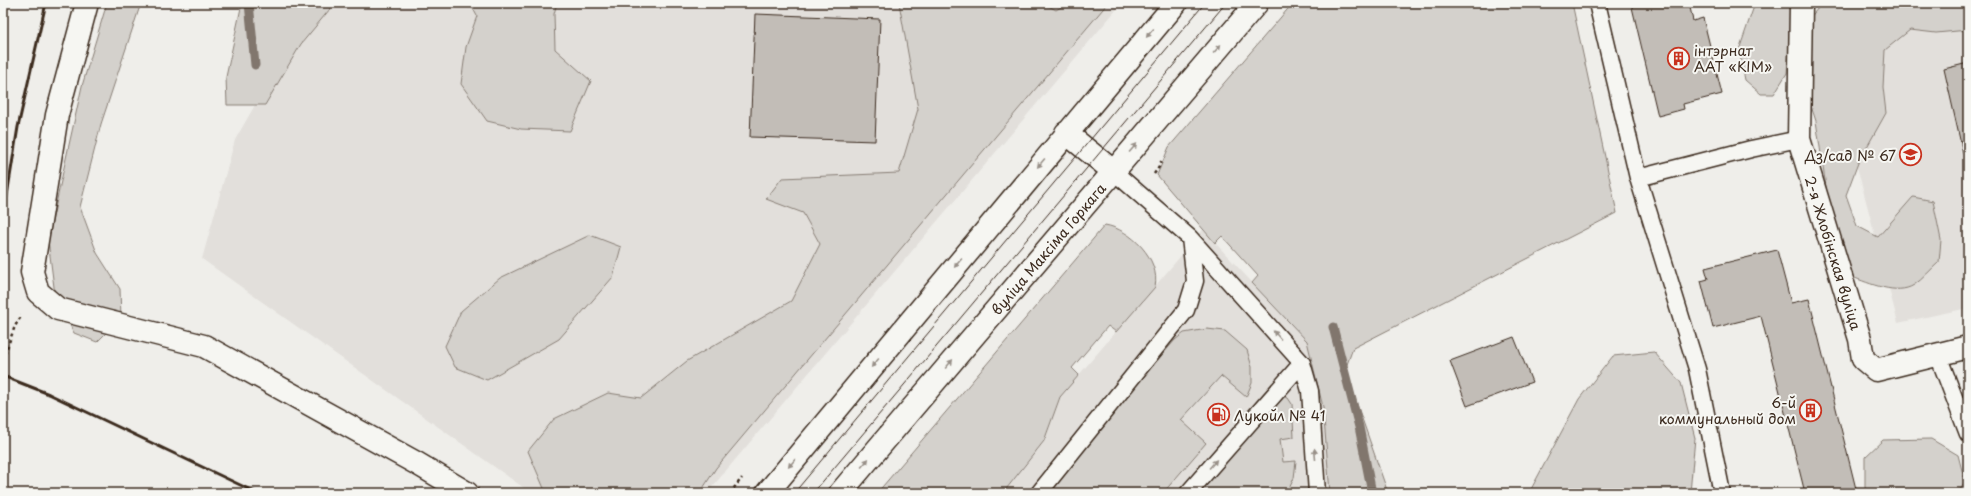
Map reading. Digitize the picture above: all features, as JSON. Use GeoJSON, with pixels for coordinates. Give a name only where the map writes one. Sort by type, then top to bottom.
{"type":"FeatureCollection","features":[{"type":"Feature","properties":{"kind":"street"},"geometry":{"type":"LineString","coordinates":[[87,3],[57,115],[32,272],[38,292],[58,309],[204,346],[418,464],[467,493]]}},
{"type":"Feature","properties":{"kind":"street"},"geometry":{"type":"LineString","coordinates":[[767,493],[1176,3]]}},
{"type":"Feature","properties":{"kind":"street","name":"вуліца Максіма Горкага"},"geometry":{"type":"LineString","coordinates":[[840,493],[1257,3]]}},
{"type":"Feature","properties":{"kind":"street","name":"2-я Жлобінская вуліца"},"geometry":{"type":"LineString","coordinates":[[1801,3],[1799,139],[1860,339],[1863,360],[1876,370],[1938,355]]}},
{"type":"Feature","properties":{"kind":"street"},"geometry":{"type":"LineString","coordinates":[[1066,133],[1113,171]]}},
{"type":"Feature","properties":{"kind":"street"},"geometry":{"type":"LineString","coordinates":[[1938,355],[1968,347]]}},
{"type":"Feature","properties":{"kind":"lane"},"geometry":{"type":"LineString","coordinates":[[1597,3],[1638,178],[1697,369],[1722,493]]}},
{"type":"Feature","properties":{"kind":"lane"},"geometry":{"type":"LineString","coordinates":[[1638,178],[1751,149],[1799,139]]}},
{"type":"Feature","properties":{"kind":"lane"},"geometry":{"type":"LineString","coordinates":[[1113,171],[1190,238],[1302,363],[1310,391],[1317,493]]}},
{"type":"Feature","properties":{"kind":"lane"},"geometry":{"type":"LineString","coordinates":[[1039,493],[1186,310],[1195,281],[1190,238]]}},
{"type":"Feature","properties":{"kind":"lane"},"geometry":{"type":"LineString","coordinates":[[1938,355],[1968,434]]}},
{"type":"Feature","properties":{"kind":"lane"},"geometry":{"type":"LineString","coordinates":[[1188,493],[1302,363]]}},
{"type":"Feature","properties":{"kind":"path"},"geometry":{"type":"LineString","coordinates":[[3,359],[15,326],[38,292]]}},
{"type":"Feature","properties":{"kind":"shaded area"},"geometry":{"type":"Polygon","coordinates":[[[107,3],[141,3],[101,124],[80,207],[97,253],[120,289],[121,318],[97,342],[74,333],[55,295],[48,240],[82,86],[107,3]]]}},
{"type":"Feature","properties":{"kind":"shaded area"},"geometry":{"type":"Polygon","coordinates":[[[242,3],[335,3],[301,44],[265,105],[227,105],[226,77],[242,3]]]}},
{"type":"Feature","properties":{"kind":"shaded area"},"geometry":{"type":"Polygon","coordinates":[[[294,3],[1122,3],[707,493],[531,493],[202,259],[235,140],[291,42],[294,3]]]}},
{"type":"Feature","properties":{"kind":"shaded area"},"geometry":{"type":"Polygon","coordinates":[[[470,3],[557,3],[554,14],[555,49],[591,81],[570,131],[521,129],[487,121],[461,84],[466,47],[477,16],[470,3]]]}},
{"type":"Feature","properties":{"kind":"shaded area"},"geometry":{"type":"Polygon","coordinates":[[[899,3],[1043,3],[1056,10],[1068,3],[1108,3],[716,468],[700,493],[546,493],[528,451],[554,419],[608,393],[641,398],[687,361],[791,301],[820,244],[803,213],[766,199],[782,178],[899,173],[918,109],[899,3]]]}},
{"type":"Feature","properties":{"kind":"shaded area"},"geometry":{"type":"Polygon","coordinates":[[[1293,3],[1572,3],[1617,213],[1353,348],[1345,370],[1388,493],[1330,493],[1323,407],[1307,341],[1252,283],[1258,276],[1222,236],[1215,243],[1157,175],[1169,147],[1293,3]]]}},
{"type":"Feature","properties":{"kind":"shaded area"},"geometry":{"type":"Polygon","coordinates":[[[1760,3],[1792,3],[1787,73],[1774,94],[1761,94],[1745,80],[1739,50],[1753,9],[1760,3]]]}},
{"type":"Feature","properties":{"kind":"shaded area","name":"Дз/сад № 67"},"geometry":{"type":"Polygon","coordinates":[[[1814,3],[1968,3],[1968,308],[1898,323],[1814,3]]]}},
{"type":"Feature","properties":{"kind":"shaded area"},"geometry":{"type":"Polygon","coordinates":[[[1822,3],[1968,3],[1968,30],[1936,33],[1910,30],[1885,50],[1883,87],[1886,113],[1858,163],[1846,195],[1857,226],[1878,237],[1913,197],[1933,201],[1941,240],[1939,262],[1917,283],[1907,288],[1891,289],[1852,277],[1828,200],[1816,121],[1808,97],[1810,18],[1822,3]]]}},
{"type":"Feature","properties":{"kind":"shaded area"},"geometry":{"type":"Polygon","coordinates":[[[1105,225],[1124,232],[1142,247],[1153,266],[1156,276],[1155,287],[1116,332],[1108,326],[1072,368],[1079,375],[1060,397],[1044,441],[1003,493],[877,493],[1105,225]]]}},
{"type":"Feature","properties":{"kind":"shaded area"},"geometry":{"type":"Polygon","coordinates":[[[1203,230],[1307,341],[1343,493],[1003,493],[1044,441],[1060,397],[1203,230]]]}},
{"type":"Feature","properties":{"kind":"shaded area"},"geometry":{"type":"Polygon","coordinates":[[[590,235],[621,247],[613,277],[559,339],[487,380],[455,367],[445,346],[461,311],[500,278],[590,235]]]}},
{"type":"Feature","properties":{"kind":"shaded area"},"geometry":{"type":"Polygon","coordinates":[[[1207,329],[1225,331],[1247,350],[1252,367],[1252,383],[1246,397],[1221,376],[1181,420],[1206,443],[1163,493],[1052,493],[1056,477],[1175,340],[1184,333],[1207,329]]]}},
{"type":"Feature","properties":{"kind":"shaded area"},"geometry":{"type":"Polygon","coordinates":[[[1654,352],[1681,383],[1695,438],[1690,493],[1529,493],[1579,399],[1613,356],[1654,352]]]}},
{"type":"Feature","properties":{"kind":"shaded area"},"geometry":{"type":"Polygon","coordinates":[[[1285,397],[1288,398],[1292,404],[1294,437],[1280,439],[1283,462],[1296,461],[1294,478],[1287,493],[1196,493],[1278,399],[1285,397]]]}},
{"type":"Feature","properties":{"kind":"shaded area"},"geometry":{"type":"Polygon","coordinates":[[[1931,439],[1958,455],[1965,482],[1958,493],[1866,493],[1865,457],[1883,440],[1931,439]]]}},
{"type":"Feature","properties":{"kind":"building","name":"інтэрнат ААТ «КІМ»"},"geometry":{"type":"Polygon","coordinates":[[[1631,3],[1689,3],[1693,21],[1703,18],[1722,94],[1683,104],[1684,109],[1658,116],[1631,3]]]}},
{"type":"Feature","properties":{"kind":"building"},"geometry":{"type":"Polygon","coordinates":[[[755,14],[880,19],[875,141],[750,137],[755,14]]]}},
{"type":"Feature","properties":{"kind":"building"},"geometry":{"type":"Polygon","coordinates":[[[1968,63],[1968,175],[1944,69],[1968,63]]]}},
{"type":"Feature","properties":{"kind":"building","name":"6-й коммунальный дом"},"geometry":{"type":"Polygon","coordinates":[[[1777,250],[1791,303],[1809,299],[1857,493],[1805,493],[1761,316],[1713,328],[1701,281],[1708,279],[1705,268],[1777,250]]]}},
{"type":"Feature","properties":{"kind":"building"},"geometry":{"type":"Polygon","coordinates":[[[1514,337],[1532,382],[1467,406],[1450,361],[1514,337]]]}},
{"type":"Feature","properties":{"kind":"waterway"},"geometry":{"type":"LineString","coordinates":[[249,3],[255,65]]}},
{"type":"Feature","properties":{"kind":"waterway"},"geometry":{"type":"LineString","coordinates":[[1333,327],[1359,427],[1372,493]]}},
{"type":"Feature","properties":{"kind":"tram line"},"geometry":{"type":"LineString","coordinates":[[794,493],[1205,3]]}},
{"type":"Feature","properties":{"kind":"tram line"},"geometry":{"type":"LineString","coordinates":[[813,493],[1226,3]]}},
{"type":"Feature","properties":{"kind":"railway"},"geometry":{"type":"LineString","coordinates":[[3,220],[18,127],[46,3]]}},
{"type":"Feature","properties":{"kind":"railway"},"geometry":{"type":"LineString","coordinates":[[3,376],[49,394],[257,493]]}},
{"type":"Feature","properties":{"kind":"place","name":"інтэрнат ААТ «КІМ»"},"geometry":{"type":"Point","coordinates":[1679,58]}},
{"type":"Feature","properties":{"kind":"place","name":"Дз/сад № 67"},"geometry":{"type":"Point","coordinates":[1911,155]}},
{"type":"Feature","properties":{"kind":"place","name":"6-й коммунальный дом"},"geometry":{"type":"Point","coordinates":[1811,410]}},
{"type":"Feature","properties":{"kind":"place","name":"Лукойл № 41"},"geometry":{"type":"Point","coordinates":[1218,415]}}]}
